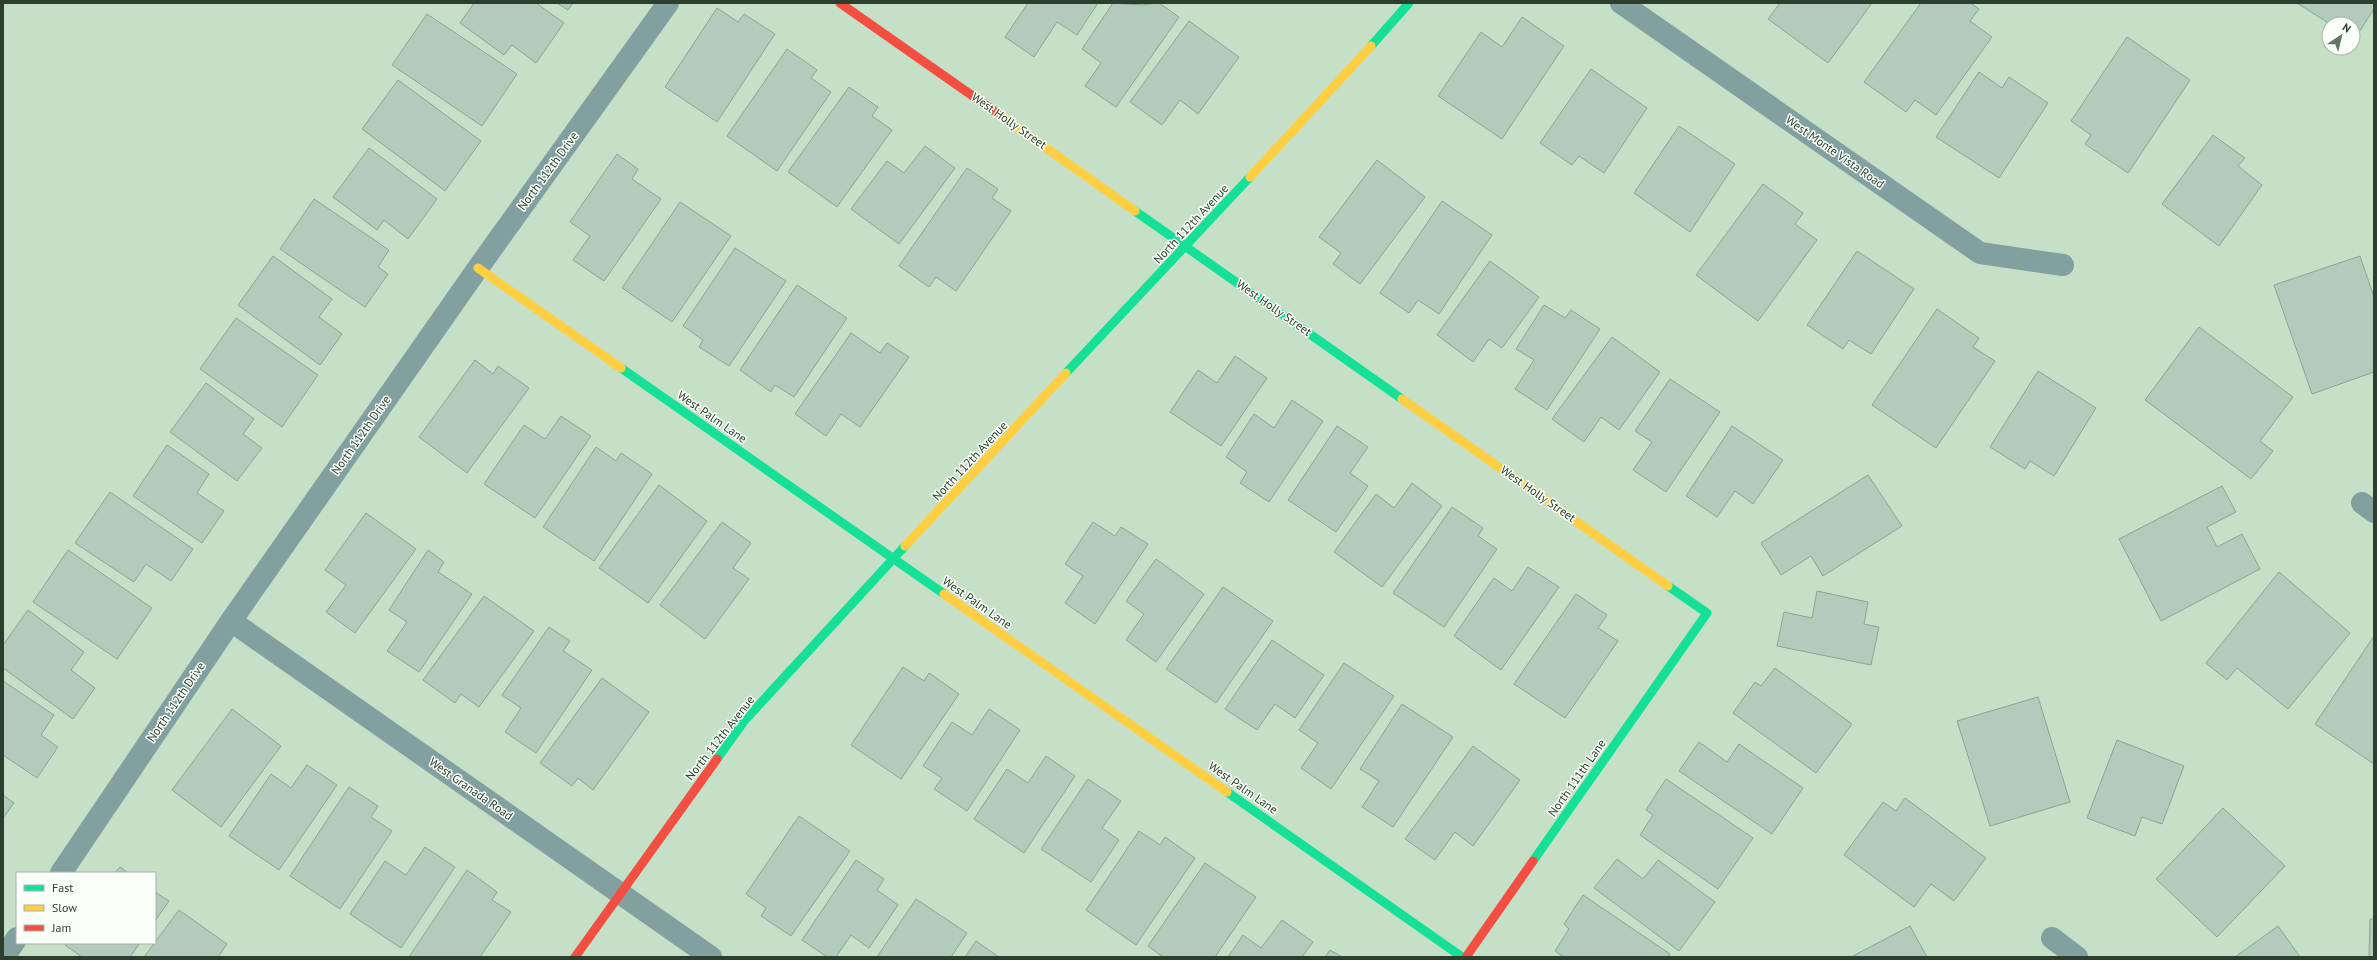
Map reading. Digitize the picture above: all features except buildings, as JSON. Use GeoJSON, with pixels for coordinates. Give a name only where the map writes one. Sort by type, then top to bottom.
{"type":"FeatureCollection","features":[{"type":"Feature","properties":{"kind":"street","name":"North 112th Drive"},"geometry":{"type":"LineString","coordinates":[[62,872],[231,621],[478,268],[668,3]]}},
{"type":"Feature","properties":{"kind":"street","name":"West Holly Street"},"geometry":{"type":"LineString","coordinates":[[840,3],[1707,613]]}},
{"type":"Feature","properties":{"kind":"street","name":"North 112th Avenue"},"geometry":{"type":"LineString","coordinates":[[575,957],[745,720],[824,633],[895,559],[1358,61],[1409,3]]}},
{"type":"Feature","properties":{"kind":"street","name":"West Monte Vista Road"},"geometry":{"type":"LineString","coordinates":[[1621,3],[1980,253],[2063,265]]}},
{"type":"Feature","properties":{"kind":"street","name":"West Palm Lane"},"geometry":{"type":"LineString","coordinates":[[478,268],[1462,957]]}},
{"type":"Feature","properties":{"kind":"street","name":"North 111th Lane"},"geometry":{"type":"LineString","coordinates":[[1466,957],[1707,613]]}},
{"type":"Feature","properties":{"kind":"street","name":"West Granada Road"},"geometry":{"type":"LineString","coordinates":[[231,621],[711,957]]}},
{"type":"Feature","properties":{"kind":"street"},"geometry":{"type":"LineString","coordinates":[[2052,938],[2077,957]]}},
{"type":"Feature","properties":{"kind":"street"},"geometry":{"type":"LineString","coordinates":[[4,957],[16,939]]}},
{"type":"Feature","properties":{"kind":"traffic: fast"},"geometry":{"type":"LineString","coordinates":[[1371,46],[1409,3]]}},
{"type":"Feature","properties":{"kind":"traffic: fast"},"geometry":{"type":"LineString","coordinates":[[1066,373],[1250,177]]}},
{"type":"Feature","properties":{"kind":"traffic: fast"},"geometry":{"type":"LineString","coordinates":[[1135,211],[1402,399]]}},
{"type":"Feature","properties":{"kind":"traffic: fast"},"geometry":{"type":"LineString","coordinates":[[621,368],[944,594]]}},
{"type":"Feature","properties":{"kind":"traffic: fast"},"geometry":{"type":"LineString","coordinates":[[717,759],[745,720],[905,546]]}},
{"type":"Feature","properties":{"kind":"traffic: fast"},"geometry":{"type":"LineString","coordinates":[[1533,861],[1707,613],[1668,586]]}},
{"type":"Feature","properties":{"kind":"traffic: fast"},"geometry":{"type":"LineString","coordinates":[[1227,792],[1462,957]]}},
{"type":"Feature","properties":{"kind":"traffic: slow"},"geometry":{"type":"LineString","coordinates":[[1250,177],[1371,46]]}},
{"type":"Feature","properties":{"kind":"traffic: slow"},"geometry":{"type":"LineString","coordinates":[[997,113],[1135,211]]}},
{"type":"Feature","properties":{"kind":"traffic: slow"},"geometry":{"type":"LineString","coordinates":[[478,268],[621,368]]}},
{"type":"Feature","properties":{"kind":"traffic: slow"},"geometry":{"type":"LineString","coordinates":[[905,546],[1066,373]]}},
{"type":"Feature","properties":{"kind":"traffic: slow"},"geometry":{"type":"LineString","coordinates":[[1402,399],[1668,586]]}},
{"type":"Feature","properties":{"kind":"traffic: slow"},"geometry":{"type":"LineString","coordinates":[[944,594],[1227,792]]}},
{"type":"Feature","properties":{"kind":"traffic: jam"},"geometry":{"type":"LineString","coordinates":[[840,3],[997,113]]}},
{"type":"Feature","properties":{"kind":"traffic: jam"},"geometry":{"type":"LineString","coordinates":[[575,957],[717,759]]}},
{"type":"Feature","properties":{"kind":"traffic: jam"},"geometry":{"type":"LineString","coordinates":[[1466,957],[1533,861]]}}]}
